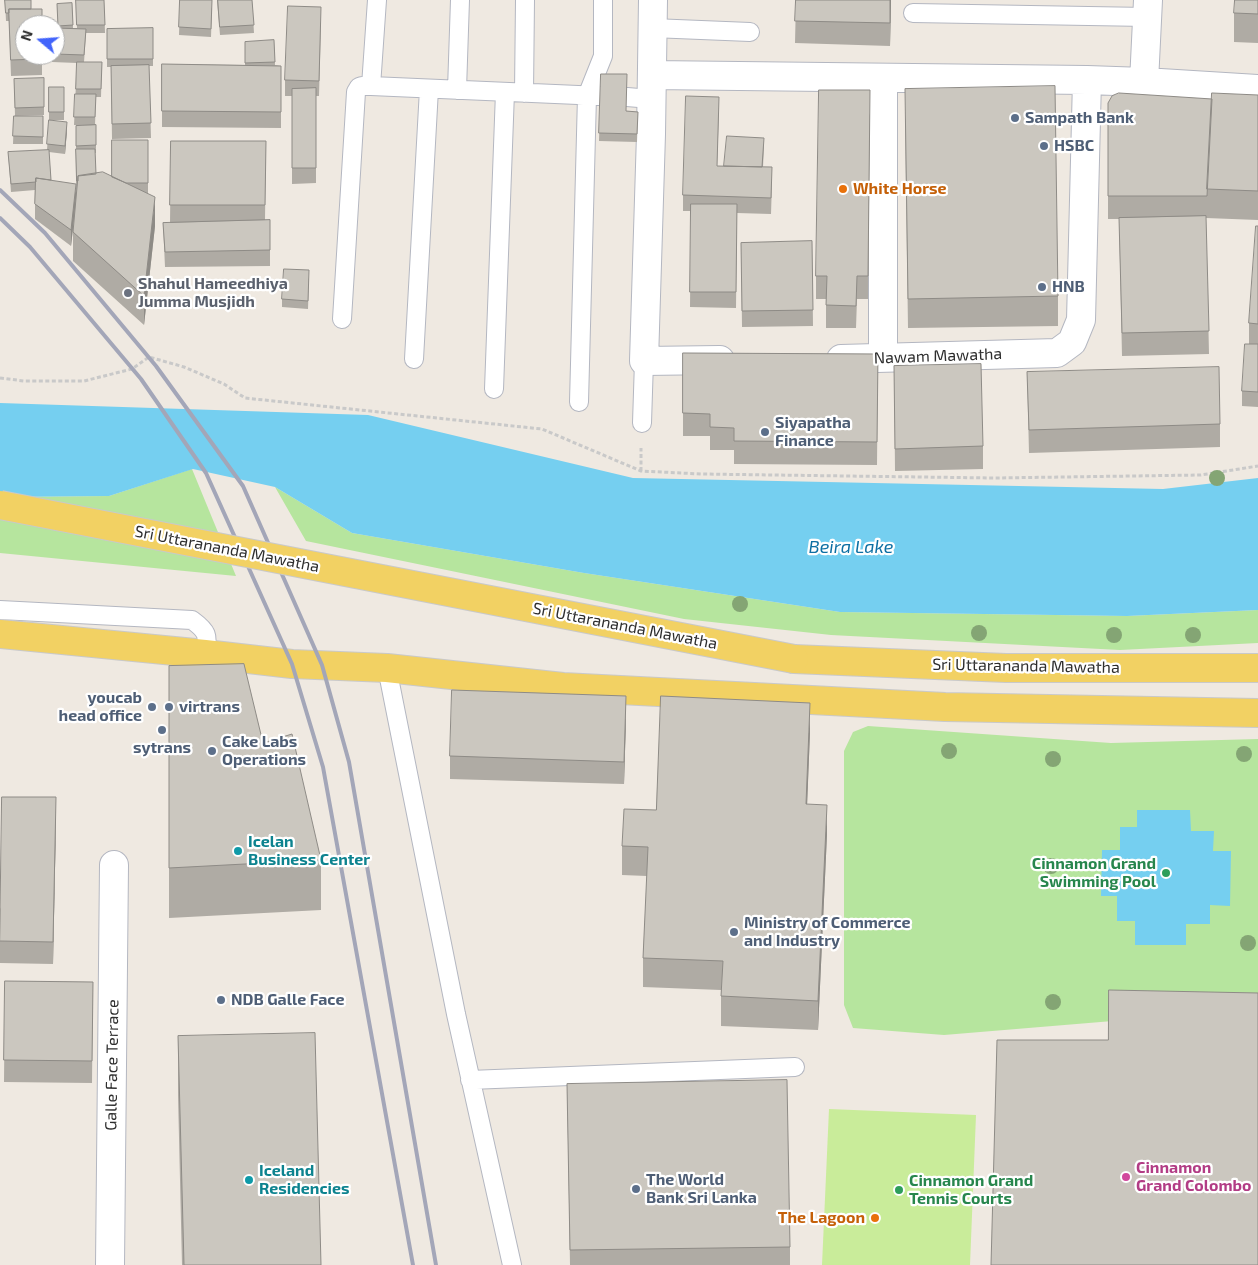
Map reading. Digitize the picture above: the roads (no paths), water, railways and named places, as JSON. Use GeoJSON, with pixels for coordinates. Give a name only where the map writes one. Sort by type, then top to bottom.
{"type":"FeatureCollection","features":[{"type":"Feature","properties":{"kind":"main road","name":"Sri Uttarananda Mawatha"},"geometry":{"type":"LineString","coordinates":[[0,505],[794,659],[1006,668],[1258,668]]}},
{"type":"Feature","properties":{"kind":"main road"},"geometry":{"type":"LineString","coordinates":[[0,634],[292,664],[386,668],[563,687],[916,706],[1258,713]]}},
{"type":"Feature","properties":{"kind":"street"},"geometry":{"type":"LineString","coordinates":[[653,0],[652,28],[643,90],[644,361],[744,360]]}},
{"type":"Feature","properties":{"kind":"street"},"geometry":{"type":"LineString","coordinates":[[1144,82],[1148,8]]}},
{"type":"Feature","properties":{"kind":"street"},"geometry":{"type":"LineString","coordinates":[[643,90],[883,78],[1087,80],[1258,89]]}},
{"type":"Feature","properties":{"kind":"street"},"geometry":{"type":"LineString","coordinates":[[883,78],[883,358]]}},
{"type":"Feature","properties":{"kind":"street","name":"Nawam Mawatha"},"geometry":{"type":"LineString","coordinates":[[813,359],[1056,353],[1072,342],[1082,320],[1087,80]]}},
{"type":"Feature","properties":{"kind":"street","name":"Galle Face Terrace"},"geometry":{"type":"LineString","coordinates":[[110,1265],[114,865]]}},
{"type":"Feature","properties":{"kind":"lane"},"geometry":{"type":"LineString","coordinates":[[370,86],[377,0]]}},
{"type":"Feature","properties":{"kind":"lane"},"geometry":{"type":"LineString","coordinates":[[457,90],[460,0]]}},
{"type":"Feature","properties":{"kind":"lane"},"geometry":{"type":"LineString","coordinates":[[524,93],[525,0]]}},
{"type":"Feature","properties":{"kind":"lane"},"geometry":{"type":"LineString","coordinates":[[579,402],[594,96],[603,56],[603,0]]}},
{"type":"Feature","properties":{"kind":"lane"},"geometry":{"type":"LineString","coordinates":[[913,13],[1148,8]]}},
{"type":"Feature","properties":{"kind":"lane"},"geometry":{"type":"LineString","coordinates":[[652,28],[750,32]]}},
{"type":"Feature","properties":{"kind":"lane"},"geometry":{"type":"LineString","coordinates":[[342,319],[356,92],[358,87],[594,96]]}},
{"type":"Feature","properties":{"kind":"lane"},"geometry":{"type":"LineString","coordinates":[[414,359],[429,89]]}},
{"type":"Feature","properties":{"kind":"lane"},"geometry":{"type":"LineString","coordinates":[[494,389],[505,92]]}},
{"type":"Feature","properties":{"kind":"lane"},"geometry":{"type":"LineString","coordinates":[[642,423],[644,361]]}},
{"type":"Feature","properties":{"kind":"lane"},"geometry":{"type":"LineString","coordinates":[[0,610],[192,620],[203,628],[208,641],[205,654]]}},
{"type":"Feature","properties":{"kind":"lane"},"geometry":{"type":"LineString","coordinates":[[386,668],[470,1080],[512,1265]]}},
{"type":"Feature","properties":{"kind":"lane"},"geometry":{"type":"LineString","coordinates":[[470,1080],[795,1067]]}},
{"type":"Feature","properties":{"kind":"water","name":"Beira Lake"},"geometry":{"type":"Polygon","coordinates":[[[0,403],[368,415],[633,478],[1163,489],[1258,478],[1258,610],[1127,616],[840,612],[584,573],[352,533],[275,487],[193,469],[109,496],[0,497],[0,403]]]}},
{"type":"Feature","properties":{"kind":"water","name":"Cinnamon Grand Swimming Pool"},"geometry":{"type":"Polygon","coordinates":[[[1137,810],[1190,810],[1191,831],[1214,831],[1213,851],[1231,851],[1230,906],[1210,905],[1210,924],[1186,924],[1186,945],[1135,945],[1135,921],[1117,921],[1117,896],[1101,896],[1102,850],[1120,850],[1120,827],[1137,827],[1137,810]]]}},
{"type":"Feature","properties":{"kind":"railway"},"geometry":{"type":"LineString","coordinates":[[0,190],[45,233],[156,366],[243,486],[322,665],[349,762],[436,1265]]}},
{"type":"Feature","properties":{"kind":"railway"},"geometry":{"type":"LineString","coordinates":[[0,218],[30,247],[141,379],[206,473],[292,664],[323,767],[413,1265]]}},
{"type":"Feature","properties":{"kind":"place","name":"Sampath Bank"},"geometry":{"type":"Point","coordinates":[1015,118]}},
{"type":"Feature","properties":{"kind":"place","name":"HSBC"},"geometry":{"type":"Point","coordinates":[1044,146]}},
{"type":"Feature","properties":{"kind":"place","name":"White Horse"},"geometry":{"type":"Point","coordinates":[843,189]}},
{"type":"Feature","properties":{"kind":"place","name":"HNB"},"geometry":{"type":"Point","coordinates":[1042,287]}},
{"type":"Feature","properties":{"kind":"place","name":"Shahul Hameedhiya Jumma Musjidh"},"geometry":{"type":"Point","coordinates":[128,293]}},
{"type":"Feature","properties":{"kind":"place","name":"Siyapatha Finance"},"geometry":{"type":"Point","coordinates":[765,432]}},
{"type":"Feature","properties":{"kind":"place","name":"youcab head office"},"geometry":{"type":"Point","coordinates":[152,707]}},
{"type":"Feature","properties":{"kind":"place","name":"virtrans"},"geometry":{"type":"Point","coordinates":[169,707]}},
{"type":"Feature","properties":{"kind":"place","name":"sytrans"},"geometry":{"type":"Point","coordinates":[162,730]}},
{"type":"Feature","properties":{"kind":"place","name":"Cake Labs Operations"},"geometry":{"type":"Point","coordinates":[212,751]}},
{"type":"Feature","properties":{"kind":"place","name":"Icelan Business Center"},"geometry":{"type":"Point","coordinates":[238,851]}},
{"type":"Feature","properties":{"kind":"place","name":"Cinnamon Grand Swimming Pool"},"geometry":{"type":"Point","coordinates":[1166,873]}},
{"type":"Feature","properties":{"kind":"place","name":"Ministry of Commerce and Industry"},"geometry":{"type":"Point","coordinates":[734,932]}},
{"type":"Feature","properties":{"kind":"place","name":"NDB Galle Face"},"geometry":{"type":"Point","coordinates":[221,1000]}},
{"type":"Feature","properties":{"kind":"place","name":"Cinnamon Grand Colombo"},"geometry":{"type":"Point","coordinates":[1126,1177]}},
{"type":"Feature","properties":{"kind":"place","name":"Iceland Residencies"},"geometry":{"type":"Point","coordinates":[249,1180]}},
{"type":"Feature","properties":{"kind":"place","name":"The World Bank Sri Lanka"},"geometry":{"type":"Point","coordinates":[636,1189]}},
{"type":"Feature","properties":{"kind":"place","name":"Cinnamon Grand Tennis Courts"},"geometry":{"type":"Point","coordinates":[899,1190]}},
{"type":"Feature","properties":{"kind":"place","name":"The Lagoon"},"geometry":{"type":"Point","coordinates":[875,1218]}}]}
